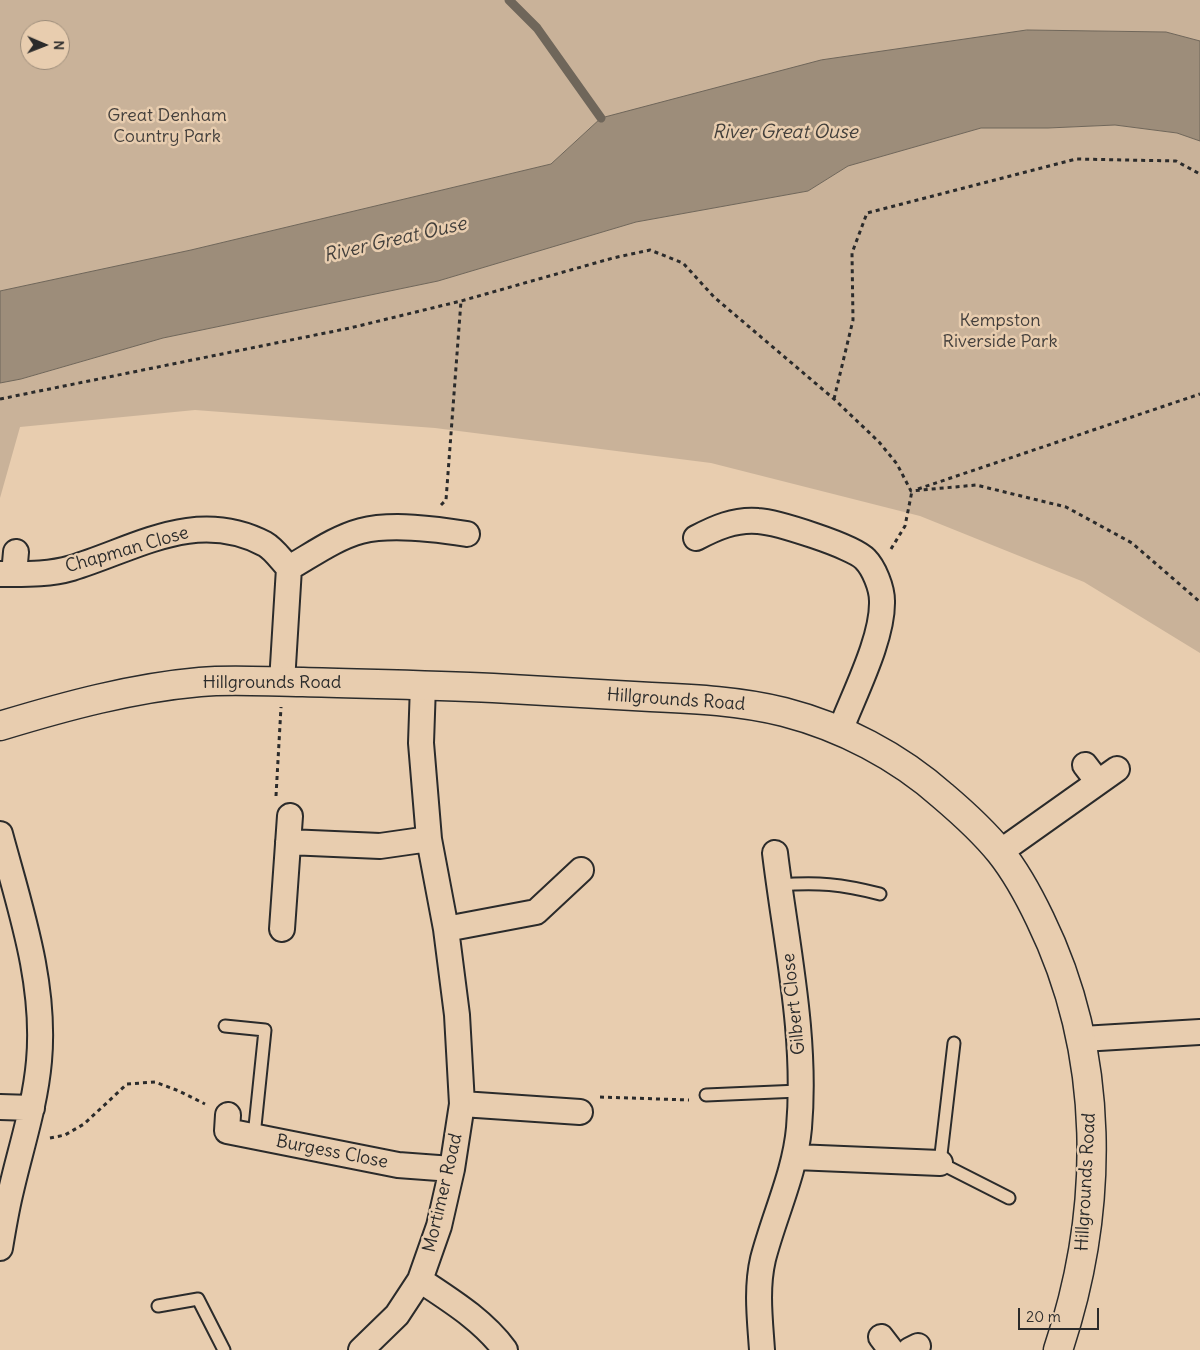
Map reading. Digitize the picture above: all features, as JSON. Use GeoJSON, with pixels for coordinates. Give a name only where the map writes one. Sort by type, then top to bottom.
{"type":"FeatureCollection","features":[{"type":"Feature","properties":{"kind":"street"},"geometry":{"type":"LineString","coordinates":[[282,682],[289,568],[331,543],[361,531],[435,520],[467,534]]}},
{"type":"Feature","properties":{"kind":"street"},"geometry":{"type":"LineString","coordinates":[[696,538],[722,525],[757,520],[787,527],[838,545],[864,558],[875,575],[882,599],[879,630],[840,731]]}},
{"type":"Feature","properties":{"kind":"street","name":"Chapman Close"},"geometry":{"type":"LineString","coordinates":[[10,566],[42,574],[71,568],[177,532],[209,529],[241,535],[266,545],[289,568]]}},
{"type":"Feature","properties":{"kind":"street","name":"Hillgrounds Road"},"geometry":{"type":"LineString","coordinates":[[0,726],[89,700],[143,689],[204,681],[423,685],[732,701],[786,712],[840,731],[878,750],[920,775],[960,811],[1000,852],[1028,894],[1050,939],[1069,988],[1082,1039],[1090,1098],[1091,1161],[1085,1235],[1074,1302],[1058,1350]]}},
{"type":"Feature","properties":{"kind":"street","name":"Mortimer Road"},"geometry":{"type":"LineString","coordinates":[[361,1350],[397,1315],[420,1280],[439,1226],[452,1169],[462,1104],[458,1015],[446,929],[429,839],[420,743],[423,685]]}},
{"type":"Feature","properties":{"kind":"street"},"geometry":{"type":"LineString","coordinates":[[1000,852],[1100,772]]}},
{"type":"Feature","properties":{"kind":"street"},"geometry":{"type":"LineString","coordinates":[[282,929],[290,816]]}},
{"type":"Feature","properties":{"kind":"street"},"geometry":{"type":"LineString","coordinates":[[0,834],[36,973],[40,1013],[39,1061],[32,1108],[10,1195],[0,1248]]}},
{"type":"Feature","properties":{"kind":"street"},"geometry":{"type":"LineString","coordinates":[[288,842],[380,846],[429,839]]}},
{"type":"Feature","properties":{"kind":"street","name":"Gilbert Close"},"geometry":{"type":"LineString","coordinates":[[762,1350],[758,1303],[762,1262],[795,1157],[799,1127],[800,1091],[800,1055],[794,987],[778,885],[775,853]]}},
{"type":"Feature","properties":{"kind":"street"},"geometry":{"type":"LineString","coordinates":[[446,929],[536,912],[581,870]]}},
{"type":"Feature","properties":{"kind":"street"},"geometry":{"type":"LineString","coordinates":[[1082,1039],[1200,1032]]}},
{"type":"Feature","properties":{"kind":"street"},"geometry":{"type":"LineString","coordinates":[[462,1104],[580,1112]]}},
{"type":"Feature","properties":{"kind":"street"},"geometry":{"type":"LineString","coordinates":[[0,1107],[32,1108]]}},
{"type":"Feature","properties":{"kind":"street","name":"Burgess Close"},"geometry":{"type":"LineString","coordinates":[[228,1116],[227,1131],[398,1165],[452,1169]]}},
{"type":"Feature","properties":{"kind":"street"},"geometry":{"type":"LineString","coordinates":[[795,1157],[940,1162]]}},
{"type":"Feature","properties":{"kind":"street"},"geometry":{"type":"LineString","coordinates":[[420,1280],[462,1308],[496,1338],[504,1350]]}},
{"type":"Feature","properties":{"kind":"lane"},"geometry":{"type":"LineString","coordinates":[[778,885],[834,884],[880,894]]}},
{"type":"Feature","properties":{"kind":"lane"},"geometry":{"type":"LineString","coordinates":[[225,1026],[265,1030],[254,1136]]}},
{"type":"Feature","properties":{"kind":"lane"},"geometry":{"type":"LineString","coordinates":[[954,1043],[940,1162],[1009,1198]]}},
{"type":"Feature","properties":{"kind":"lane"},"geometry":{"type":"LineString","coordinates":[[706,1094],[800,1091]]}},
{"type":"Feature","properties":{"kind":"lane"},"geometry":{"type":"LineString","coordinates":[[158,1306],[198,1299],[224,1350]]}},
{"type":"Feature","properties":{"kind":"path"},"geometry":{"type":"LineString","coordinates":[[834,399],[853,320],[852,253],[867,213],[1076,159],[1176,161],[1200,174]]}},
{"type":"Feature","properties":{"kind":"path"},"geometry":{"type":"LineString","coordinates":[[0,399],[350,328],[461,301],[613,258],[650,250],[683,263],[714,297],[834,399],[879,442],[898,464],[911,491],[904,526],[875,575]]}},
{"type":"Feature","properties":{"kind":"path"},"geometry":{"type":"LineString","coordinates":[[435,520],[446,500],[461,301]]}},
{"type":"Feature","properties":{"kind":"path"},"geometry":{"type":"LineString","coordinates":[[911,491],[1200,394]]}},
{"type":"Feature","properties":{"kind":"path"},"geometry":{"type":"LineString","coordinates":[[911,491],[976,485],[1066,507],[1132,543],[1200,602]]}},
{"type":"Feature","properties":{"kind":"path"},"geometry":{"type":"LineString","coordinates":[[282,682],[276,800],[290,816]]}},
{"type":"Feature","properties":{"kind":"path"},"geometry":{"type":"LineString","coordinates":[[24,1143],[65,1135],[84,1124],[127,1084],[155,1082],[179,1091],[228,1116]]}},
{"type":"Feature","properties":{"kind":"path"},"geometry":{"type":"LineString","coordinates":[[580,1112],[597,1097],[694,1100],[706,1094]]}},
{"type":"Feature","properties":{"kind":"green space","name":"Great Denham Country Park"},"geometry":{"type":"Polygon","coordinates":[[[0,0],[1200,0],[1200,41],[1166,32],[1027,30],[601,118],[551,164],[191,250],[0,291],[0,0]]]}},
{"type":"Feature","properties":{"kind":"green space","name":"Kempston Riverside Park"},"geometry":{"type":"Polygon","coordinates":[[[1115,125],[1177,133],[1200,141],[1200,653],[1084,582],[920,516],[711,463],[435,428],[195,410],[20,427],[0,498],[0,382],[22,379],[163,338],[438,281],[636,222],[808,191],[848,166],[981,128],[1115,125]]]}},
{"type":"Feature","properties":{"kind":"water","name":"River Great Ouse"},"geometry":{"type":"Polygon","coordinates":[[[1027,30],[1166,32],[1200,41],[1200,141],[1177,133],[1115,125],[981,128],[848,166],[808,191],[636,222],[438,281],[163,338],[21,379],[0,383],[0,291],[191,250],[551,164],[601,118],[821,60],[1027,30]]]}},
{"type":"Feature","properties":{"kind":"waterway"},"geometry":{"type":"LineString","coordinates":[[509,0],[537,28],[601,118]]}}]}
